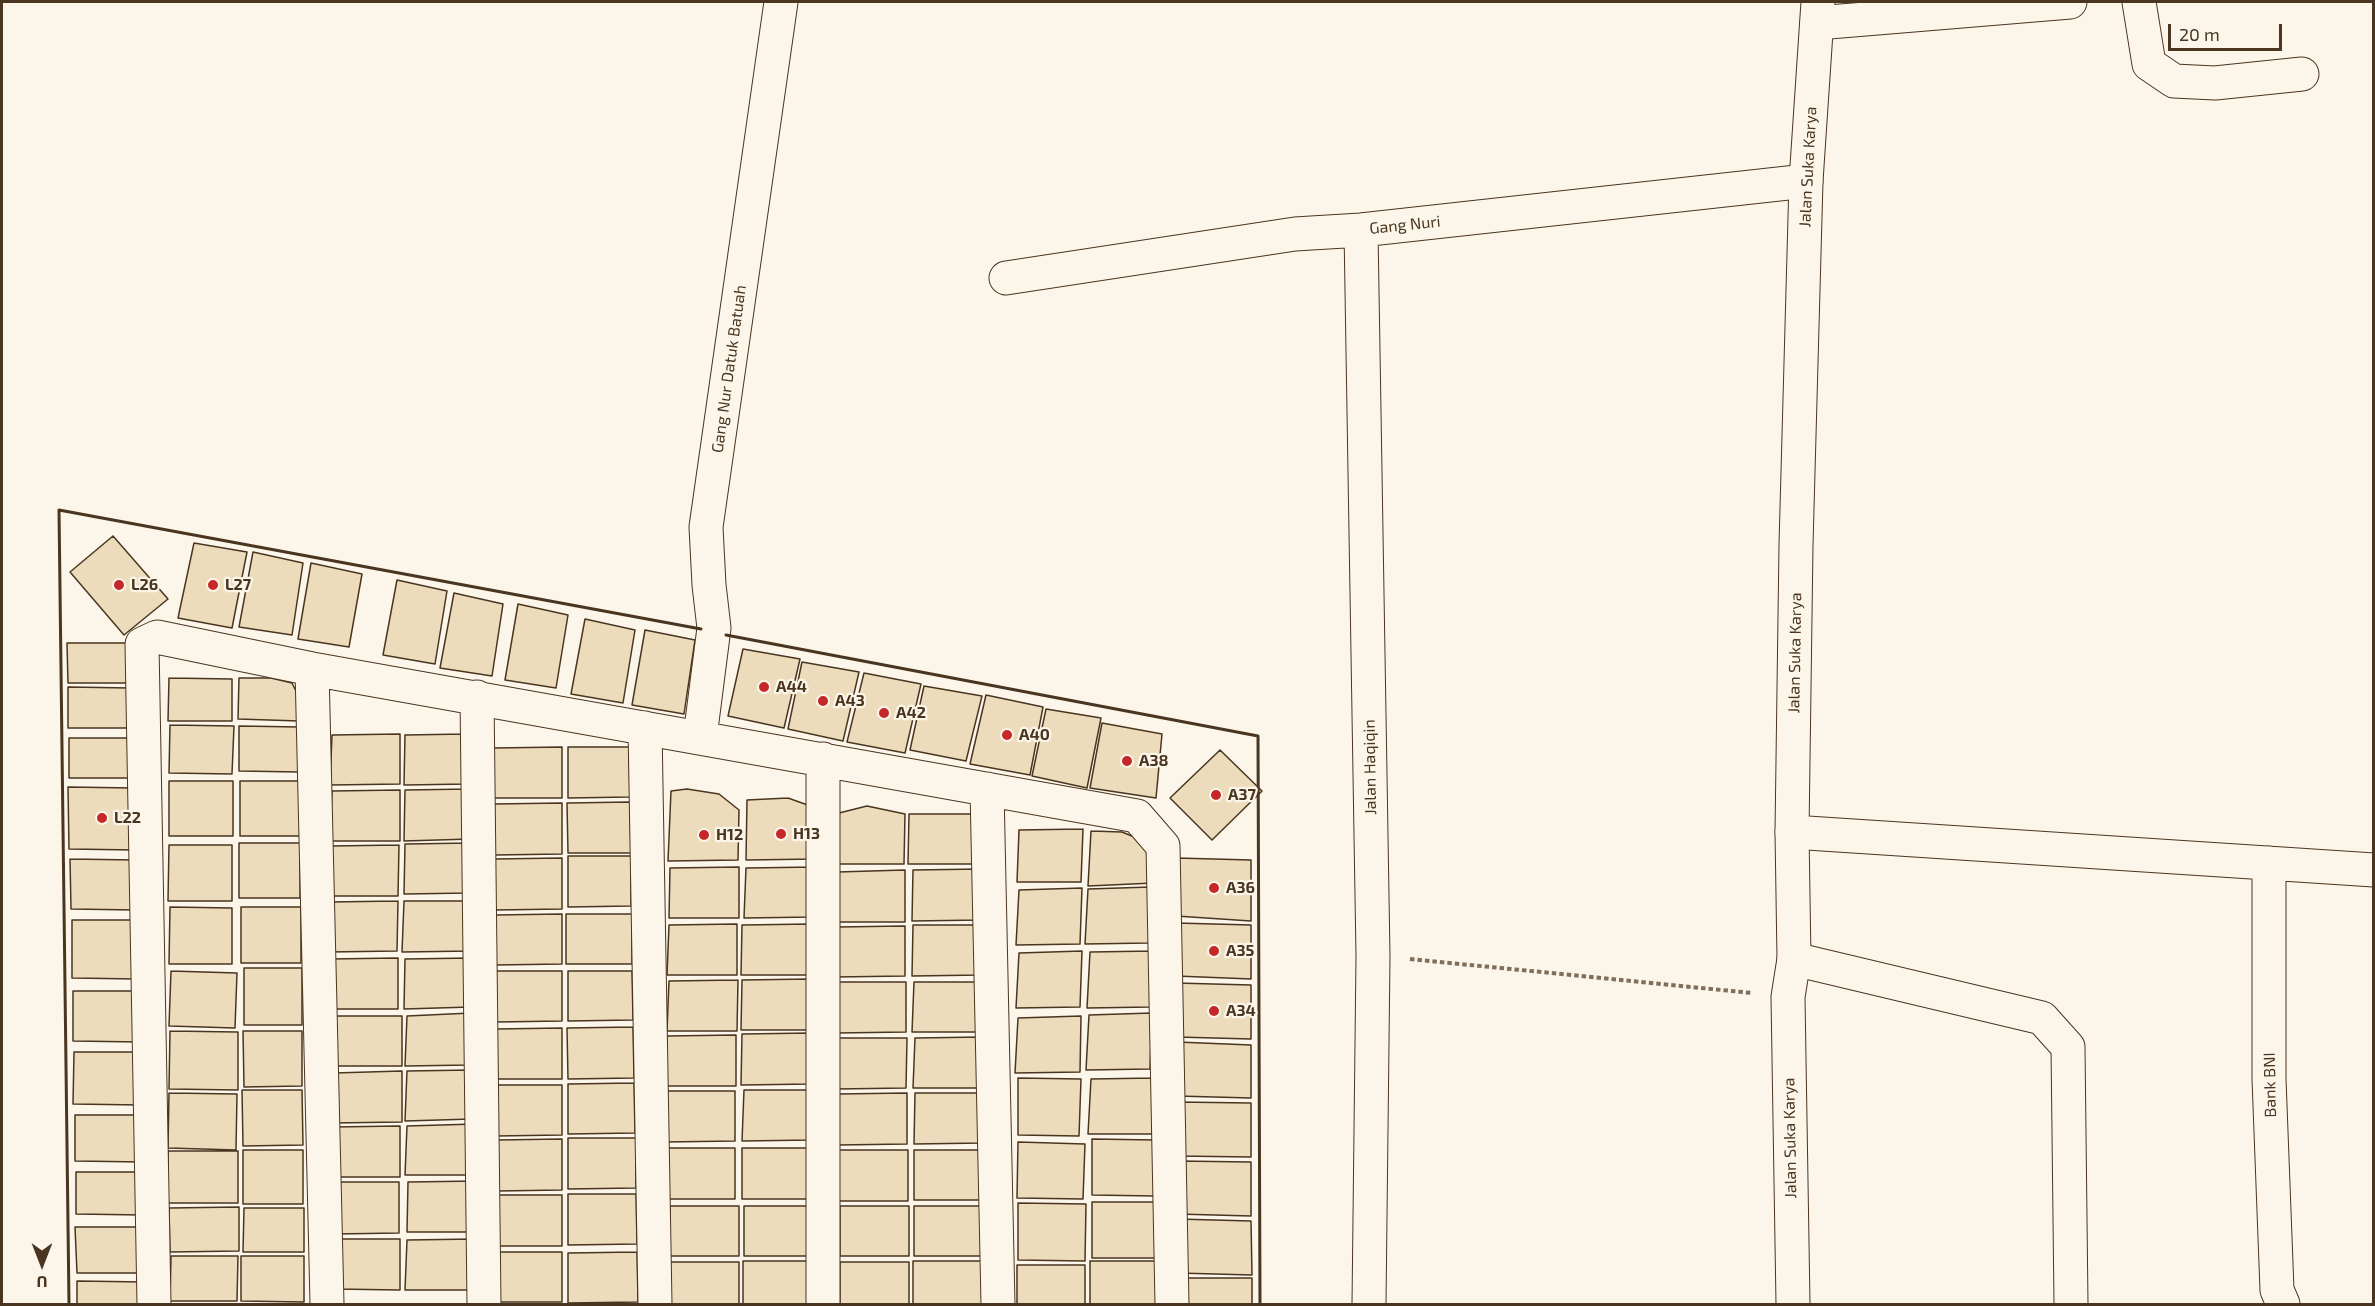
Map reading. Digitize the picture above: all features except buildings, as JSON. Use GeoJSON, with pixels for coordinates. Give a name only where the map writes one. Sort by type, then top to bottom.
{"type":"FeatureCollection","features":[{"type":"Feature","properties":{"kind":"street","name":"Gang Nur Datuk Batuah"},"geometry":{"type":"LineString","coordinates":[[700,737],[714,628],[706,527],[782,2]]}},
{"type":"Feature","properties":{"kind":"street"},"geometry":{"type":"LineString","coordinates":[[1817,12],[2070,2]]}},
{"type":"Feature","properties":{"kind":"street"},"geometry":{"type":"LineString","coordinates":[[2139,2],[2149,64],[2174,81],[2215,83],[2302,74]]}},
{"type":"Feature","properties":{"kind":"street","name":"Jalan Suka Karya"},"geometry":{"type":"LineString","coordinates":[[1793,1305],[1788,997],[1794,959],[1792,832],[1796,545],[1806,181],[1817,12]]}},
{"type":"Feature","properties":{"kind":"street","name":"Gang Nuri"},"geometry":{"type":"LineString","coordinates":[[1006,278],[1295,234],[1361,230],[1806,181]]}},
{"type":"Feature","properties":{"kind":"street","name":"Jalan Haqiqin"},"geometry":{"type":"LineString","coordinates":[[1361,230],[1373,956],[1369,1305]]}},
{"type":"Feature","properties":{"kind":"street"},"geometry":{"type":"LineString","coordinates":[[154,1305],[141,644],[157,637],[312,669],[1137,816],[1163,846],[1172,1305]]}},
{"type":"Feature","properties":{"kind":"street"},"geometry":{"type":"LineString","coordinates":[[312,669],[327,1305]]}},
{"type":"Feature","properties":{"kind":"street"},"geometry":{"type":"LineString","coordinates":[[477,697],[484,1305]]}},
{"type":"Feature","properties":{"kind":"street"},"geometry":{"type":"LineString","coordinates":[[645,728],[655,1305]]}},
{"type":"Feature","properties":{"kind":"street"},"geometry":{"type":"LineString","coordinates":[[823,759],[823,1305]]}},
{"type":"Feature","properties":{"kind":"street"},"geometry":{"type":"LineString","coordinates":[[987,789],[998,1305]]}},
{"type":"Feature","properties":{"kind":"street"},"geometry":{"type":"LineString","coordinates":[[1792,832],[2373,870]]}},
{"type":"Feature","properties":{"kind":"street","name":"Bank BNI"},"geometry":{"type":"LineString","coordinates":[[2269,863],[2269,1079],[2277,1290],[2283,1305]]}},
{"type":"Feature","properties":{"kind":"street"},"geometry":{"type":"LineString","coordinates":[[1794,959],[2042,1018],[2068,1047],[2071,1305]]}},
{"type":"Feature","properties":{"kind":"path"},"geometry":{"type":"LineString","coordinates":[[1373,956],[1788,997]]}},
{"type":"Feature","properties":{"kind":"wall"},"geometry":{"type":"LineString","coordinates":[[69,1304],[59,510],[701,629]]}},
{"type":"Feature","properties":{"kind":"wall"},"geometry":{"type":"LineString","coordinates":[[726,635],[1258,736],[1260,1304]]}},
{"type":"Feature","properties":{"kind":"place","name":"L26"},"geometry":{"type":"Point","coordinates":[119,585]}},
{"type":"Feature","properties":{"kind":"place","name":"L27"},"geometry":{"type":"Point","coordinates":[213,585]}},
{"type":"Feature","properties":{"kind":"place","name":"A44"},"geometry":{"type":"Point","coordinates":[764,687]}},
{"type":"Feature","properties":{"kind":"place","name":"A43"},"geometry":{"type":"Point","coordinates":[823,701]}},
{"type":"Feature","properties":{"kind":"place","name":"A42"},"geometry":{"type":"Point","coordinates":[884,713]}},
{"type":"Feature","properties":{"kind":"place","name":"A40"},"geometry":{"type":"Point","coordinates":[1007,735]}},
{"type":"Feature","properties":{"kind":"place","name":"A38"},"geometry":{"type":"Point","coordinates":[1127,761]}},
{"type":"Feature","properties":{"kind":"place","name":"A37"},"geometry":{"type":"Point","coordinates":[1216,795]}},
{"type":"Feature","properties":{"kind":"place","name":"L22"},"geometry":{"type":"Point","coordinates":[102,818]}},
{"type":"Feature","properties":{"kind":"place","name":"H13"},"geometry":{"type":"Point","coordinates":[781,834]}},
{"type":"Feature","properties":{"kind":"place","name":"H12"},"geometry":{"type":"Point","coordinates":[704,835]}},
{"type":"Feature","properties":{"kind":"place","name":"A36"},"geometry":{"type":"Point","coordinates":[1214,888]}},
{"type":"Feature","properties":{"kind":"place","name":"A35"},"geometry":{"type":"Point","coordinates":[1214,951]}},
{"type":"Feature","properties":{"kind":"place","name":"A34"},"geometry":{"type":"Point","coordinates":[1214,1011]}}]}
